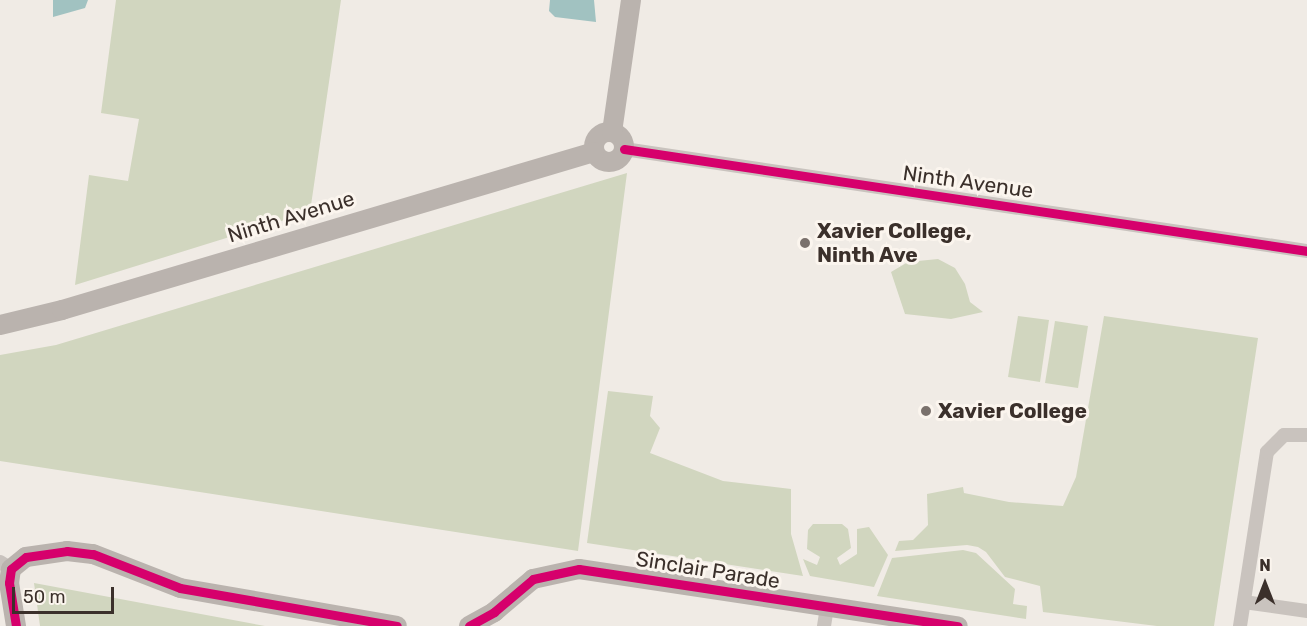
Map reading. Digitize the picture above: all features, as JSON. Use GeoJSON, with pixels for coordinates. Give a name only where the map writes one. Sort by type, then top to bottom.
{"type":"FeatureCollection","features":[{"type":"Feature","properties":{"kind":"street"},"geometry":{"type":"LineString","coordinates":[[612,132],[631,0]]}},
{"type":"Feature","properties":{"kind":"street"},"geometry":{"type":"LineString","coordinates":[[612,132],[622,140],[624,149],[620,157],[611,162],[601,160],[594,152],[596,139],[612,132]]}},
{"type":"Feature","properties":{"kind":"street","name":"Ninth Avenue"},"geometry":{"type":"LineString","coordinates":[[624,149],[1307,251]]}},
{"type":"Feature","properties":{"kind":"street","name":"Ninth Avenue"},"geometry":{"type":"LineString","coordinates":[[0,324],[62,310],[594,152]]}},
{"type":"Feature","properties":{"kind":"street"},"geometry":{"type":"LineString","coordinates":[[1240,626],[1267,452],[1284,435],[1307,435]]}},
{"type":"Feature","properties":{"kind":"street"},"geometry":{"type":"LineString","coordinates":[[16,626],[5,566],[26,556],[39,553],[81,552],[180,588],[397,626]]}},
{"type":"Feature","properties":{"kind":"street","name":"Sinclair Parade"},"geometry":{"type":"LineString","coordinates":[[469,626],[494,612],[533,579],[562,570],[600,572],[825,616],[958,626]]}},
{"type":"Feature","properties":{"kind":"street"},"geometry":{"type":"LineString","coordinates":[[1244,602],[1307,611]]}},
{"type":"Feature","properties":{"kind":"green space"},"geometry":{"type":"Polygon","coordinates":[[[116,0],[341,0],[310,212],[75,285],[89,175],[128,181],[139,119],[101,113],[116,0]]]}},
{"type":"Feature","properties":{"kind":"green space"},"geometry":{"type":"Polygon","coordinates":[[[627,173],[578,551],[0,461],[0,355],[56,345],[627,173]]]}},
{"type":"Feature","properties":{"kind":"green space"},"geometry":{"type":"Polygon","coordinates":[[[938,259],[955,268],[965,284],[970,302],[983,312],[951,319],[905,314],[891,272],[908,262],[938,259]]]}},
{"type":"Feature","properties":{"kind":"green space"},"geometry":{"type":"Polygon","coordinates":[[[1018,316],[1049,320],[1040,382],[1008,377],[1018,316]]]}},
{"type":"Feature","properties":{"kind":"green space"},"geometry":{"type":"Polygon","coordinates":[[[1104,316],[1258,338],[1214,626],[1157,626],[1043,612],[1040,586],[1005,577],[986,552],[978,547],[967,545],[895,551],[899,541],[913,540],[928,525],[927,494],[963,487],[964,493],[1009,502],[1063,506],[1076,477],[1104,316]]]}},
{"type":"Feature","properties":{"kind":"green space"},"geometry":{"type":"Polygon","coordinates":[[[1055,321],[1088,326],[1078,388],[1045,383],[1055,321]]]}},
{"type":"Feature","properties":{"kind":"green space"},"geometry":{"type":"Polygon","coordinates":[[[608,391],[653,396],[650,416],[660,428],[650,453],[723,481],[791,489],[791,534],[803,576],[587,543],[608,391]]]}},
{"type":"Feature","properties":{"kind":"green space"},"geometry":{"type":"Polygon","coordinates":[[[813,524],[842,524],[848,529],[851,548],[837,558],[840,565],[857,554],[857,529],[869,527],[888,555],[874,587],[810,576],[803,559],[817,565],[820,557],[807,549],[808,530],[813,524]]]}},
{"type":"Feature","properties":{"kind":"green space"},"geometry":{"type":"Polygon","coordinates":[[[963,550],[976,553],[1015,589],[1013,604],[1027,606],[1026,619],[877,596],[892,558],[963,550]]]}},
{"type":"Feature","properties":{"kind":"green space"},"geometry":{"type":"Polygon","coordinates":[[[34,583],[265,626],[40,626],[34,583]]]}},
{"type":"Feature","properties":{"kind":"water"},"geometry":{"type":"Polygon","coordinates":[[[53,0],[88,0],[85,8],[53,17],[53,0]]]}},
{"type":"Feature","properties":{"kind":"water"},"geometry":{"type":"Polygon","coordinates":[[[550,0],[594,0],[596,22],[555,17],[549,11],[550,0]]]}},
{"type":"Feature","properties":{"kind":"cycle path"},"geometry":{"type":"LineString","coordinates":[[624,149],[1307,251]]}},
{"type":"Feature","properties":{"kind":"cycle path"},"geometry":{"type":"LineString","coordinates":[[16,626],[9,583],[11,569],[26,557],[67,551],[93,554],[180,588],[397,626]]}},
{"type":"Feature","properties":{"kind":"cycle path"},"geometry":{"type":"LineString","coordinates":[[469,626],[494,612],[533,579],[579,569],[958,626]]}},
{"type":"Feature","properties":{"kind":"place","name":"Xavier College, Ninth Ave"},"geometry":{"type":"Point","coordinates":[805,243]}},
{"type":"Feature","properties":{"kind":"place","name":"Xavier College"},"geometry":{"type":"Point","coordinates":[926,411]}}]}
